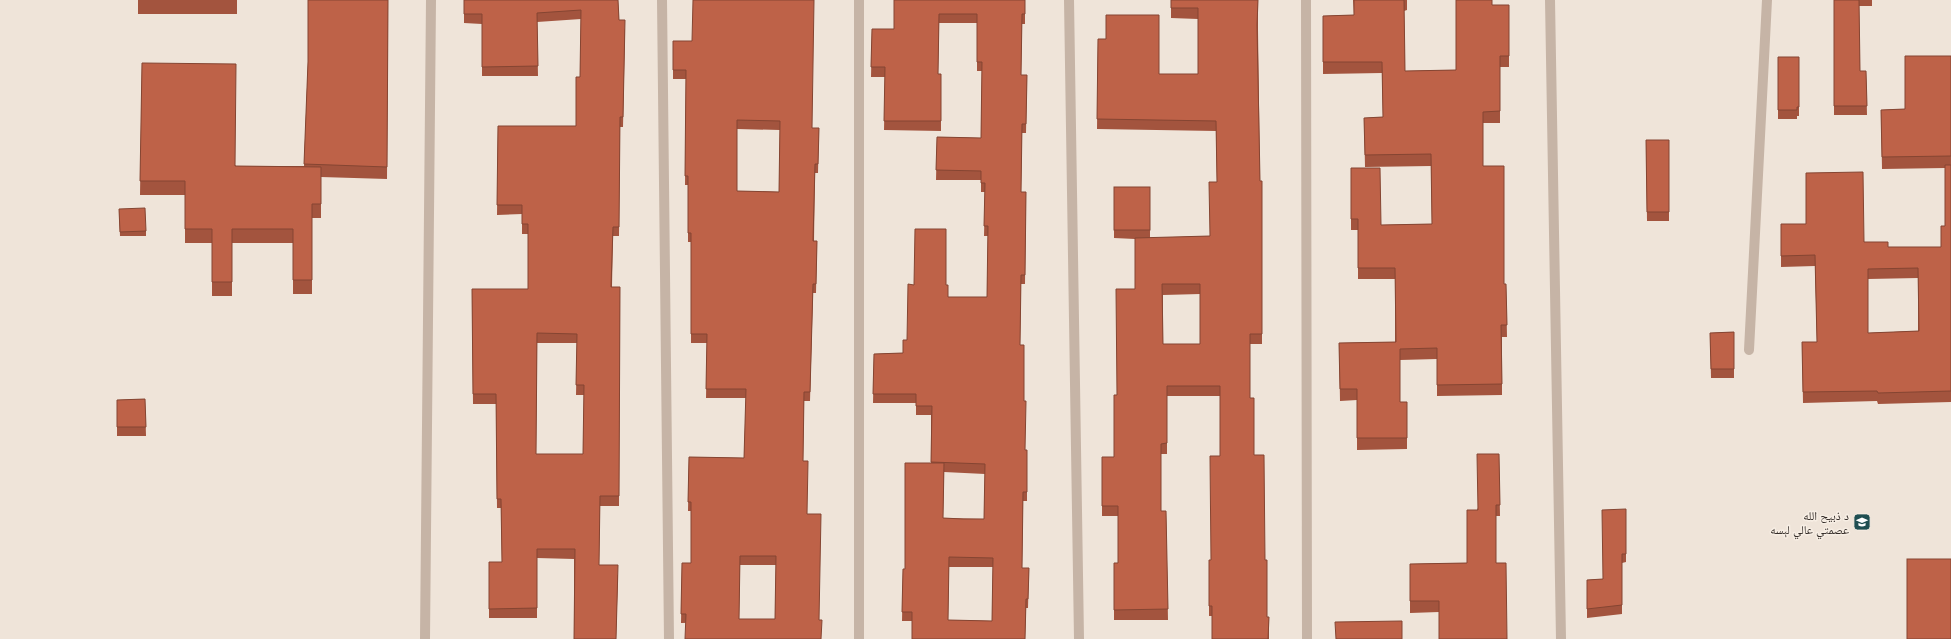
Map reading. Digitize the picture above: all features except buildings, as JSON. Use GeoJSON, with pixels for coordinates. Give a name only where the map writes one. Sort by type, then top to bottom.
{"type":"FeatureCollection","features":[{"type":"Feature","properties":{"kind":"street"},"geometry":{"type":"LineString","coordinates":[[426,639],[431,0]]}},
{"type":"Feature","properties":{"kind":"street"},"geometry":{"type":"LineString","coordinates":[[662,0],[669,639]]}},
{"type":"Feature","properties":{"kind":"street"},"geometry":{"type":"LineString","coordinates":[[859,0],[859,639]]}},
{"type":"Feature","properties":{"kind":"street"},"geometry":{"type":"LineString","coordinates":[[1070,0],[1079,639]]}},
{"type":"Feature","properties":{"kind":"street"},"geometry":{"type":"LineString","coordinates":[[1306,0],[1307,639]]}},
{"type":"Feature","properties":{"kind":"street"},"geometry":{"type":"LineString","coordinates":[[1550,0],[1561,639]]}},
{"type":"Feature","properties":{"kind":"street"},"geometry":{"type":"LineString","coordinates":[[1749,350],[1767,0]]}},
{"type":"Feature","properties":{"kind":"place","name":"د ذبیح الله عصمتي عالي لېسه"},"geometry":{"type":"Point","coordinates":[1862,522]}}]}
